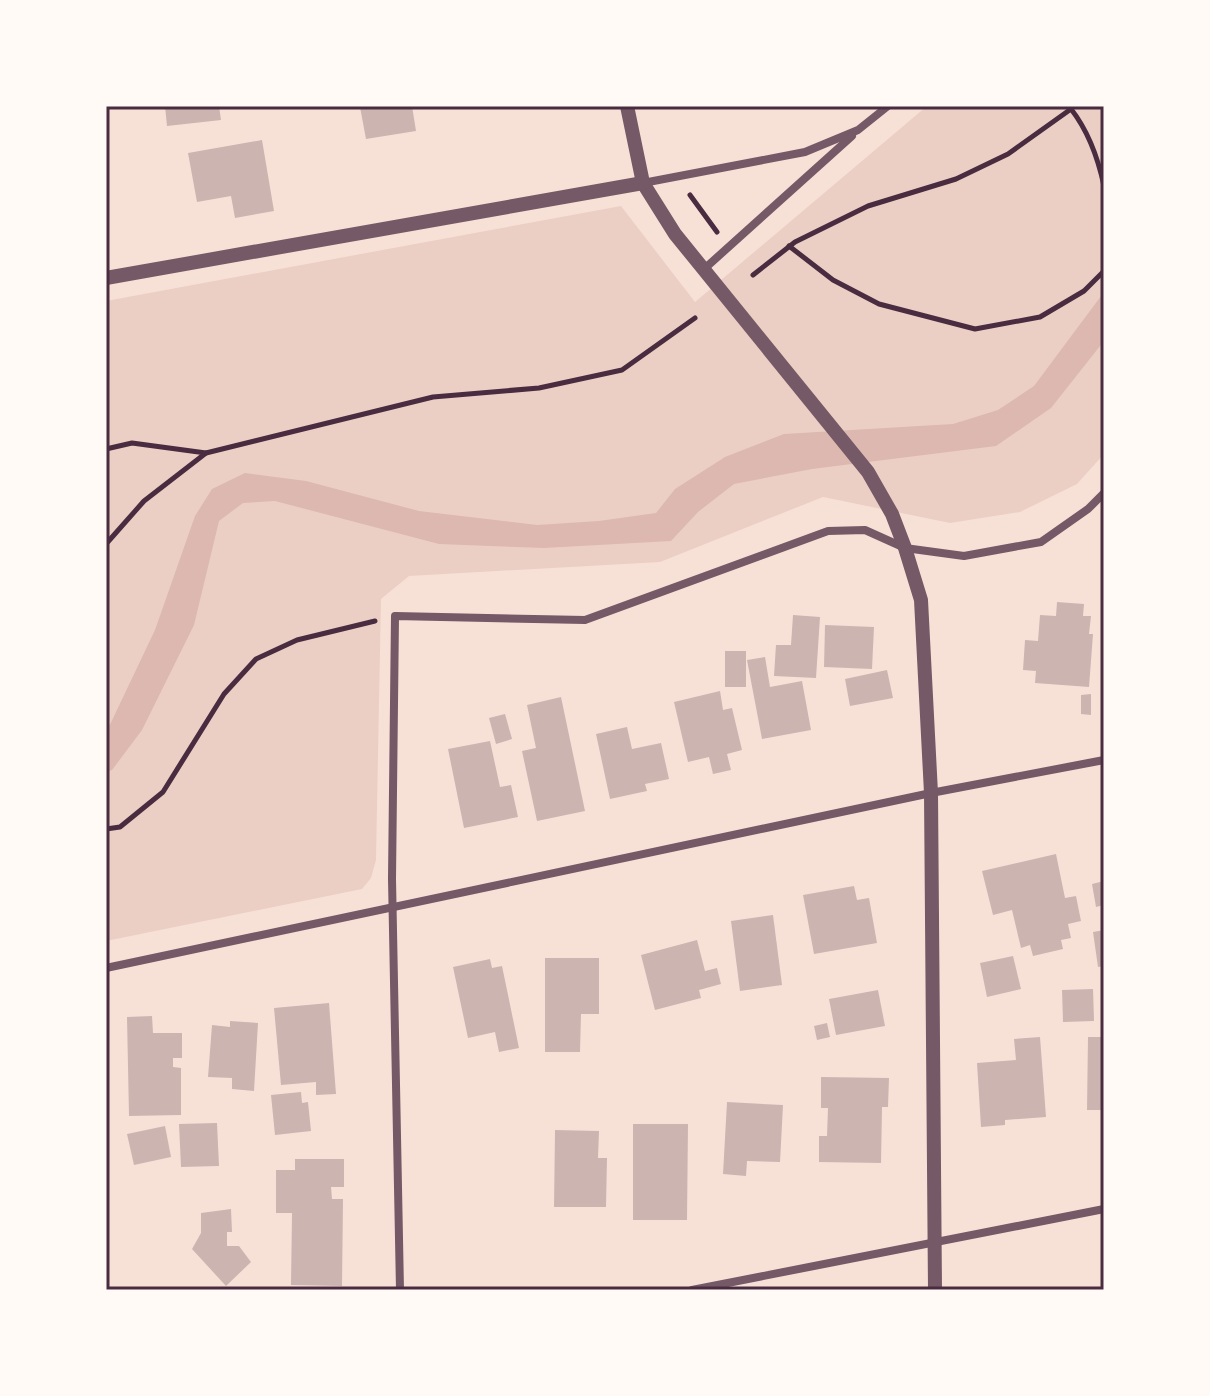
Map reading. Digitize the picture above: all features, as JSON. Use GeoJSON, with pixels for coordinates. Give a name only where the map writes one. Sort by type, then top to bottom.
{"type":"FeatureCollection","features":[{"type":"Feature","properties":{"kind":"street"},"geometry":{"type":"LineString","coordinates":[[627,106],[643,183],[675,234],[703,270],[868,472],[892,514],[921,600],[931,793],[935,1290]]}},
{"type":"Feature","properties":{"kind":"street"},"geometry":{"type":"LineString","coordinates":[[703,270],[888,106]]}},
{"type":"Feature","properties":{"kind":"street"},"geometry":{"type":"LineString","coordinates":[[106,270],[106,278],[643,183],[805,152],[858,130]]}},
{"type":"Feature","properties":{"kind":"street"},"geometry":{"type":"LineString","coordinates":[[400,1290],[392,909],[395,616],[585,620],[828,531],[865,530],[905,548],[964,556],[1041,542],[1088,509],[1104,493]]}},
{"type":"Feature","properties":{"kind":"street"},"geometry":{"type":"LineString","coordinates":[[106,968],[931,793],[1104,760]]}},
{"type":"Feature","properties":{"kind":"street"},"geometry":{"type":"LineString","coordinates":[[692,1290],[1104,1209]]}},
{"type":"Feature","properties":{"kind":"path"},"geometry":{"type":"LineString","coordinates":[[753,275],[789,246],[868,206],[956,179],[1008,154],[1071,108],[1083,124],[1098,160],[1104,186]]}},
{"type":"Feature","properties":{"kind":"path"},"geometry":{"type":"LineString","coordinates":[[689,192],[718,233]]}},
{"type":"Feature","properties":{"kind":"path"},"geometry":{"type":"LineString","coordinates":[[789,246],[833,280],[879,304],[975,329],[1040,317],[1084,291],[1104,271]]}},
{"type":"Feature","properties":{"kind":"path"},"geometry":{"type":"LineString","coordinates":[[106,449],[132,443],[206,453],[433,397],[539,388],[622,370],[695,318]]}},
{"type":"Feature","properties":{"kind":"path"},"geometry":{"type":"LineString","coordinates":[[106,544],[144,501],[206,453]]}},
{"type":"Feature","properties":{"kind":"path"},"geometry":{"type":"LineString","coordinates":[[106,829],[120,827],[163,792],[224,694],[256,659],[297,640],[395,616]]}},
{"type":"Feature","properties":{"kind":"shaded area"},"geometry":{"type":"Polygon","coordinates":[[[927,106],[1104,106],[1104,454],[1077,484],[1020,512],[950,523],[823,497],[660,562],[409,576],[381,599],[376,860],[371,878],[362,889],[106,941],[106,301],[621,206],[695,302],[927,106]]]}},
{"type":"Feature","properties":{"kind":"shaded area"},"geometry":{"type":"Polygon","coordinates":[[[1104,292],[1104,341],[1051,408],[996,446],[812,469],[734,484],[698,512],[671,541],[544,548],[439,544],[275,501],[243,503],[219,521],[194,625],[142,730],[112,770],[106,772],[106,733],[155,630],[195,516],[212,489],[245,473],[306,481],[419,511],[537,525],[656,513],[675,489],[725,457],[784,434],[953,424],[998,410],[1034,386],[1104,292]]]}},
{"type":"Feature","properties":{"kind":"building"},"geometry":{"type":"Polygon","coordinates":[[[165,106],[219,106],[221,120],[167,126],[165,106]]]}},
{"type":"Feature","properties":{"kind":"building"},"geometry":{"type":"Polygon","coordinates":[[[412,106],[416,131],[366,139],[360,107],[412,106]]]}},
{"type":"Feature","properties":{"kind":"building"},"geometry":{"type":"Polygon","coordinates":[[[262,140],[274,211],[235,218],[231,196],[197,202],[188,153],[262,140]]]}},
{"type":"Feature","properties":{"kind":"building"},"geometry":{"type":"Polygon","coordinates":[[[1057,602],[1084,604],[1083,616],[1091,616],[1089,634],[1093,634],[1089,687],[1035,683],[1036,671],[1023,670],[1025,640],[1038,641],[1040,615],[1056,616],[1057,602]]]}},
{"type":"Feature","properties":{"kind":"building"},"geometry":{"type":"Polygon","coordinates":[[[793,615],[820,617],[816,678],[774,676],[776,645],[791,645],[793,615]]]}},
{"type":"Feature","properties":{"kind":"building"},"geometry":{"type":"Polygon","coordinates":[[[825,625],[874,627],[872,669],[824,667],[825,625]]]}},
{"type":"Feature","properties":{"kind":"building"},"geometry":{"type":"Polygon","coordinates":[[[725,651],[746,651],[746,687],[725,687],[725,651]]]}},
{"type":"Feature","properties":{"kind":"building"},"geometry":{"type":"Polygon","coordinates":[[[765,657],[770,687],[802,681],[811,730],[762,739],[747,660],[765,657]]]}},
{"type":"Feature","properties":{"kind":"building"},"geometry":{"type":"Polygon","coordinates":[[[887,670],[893,698],[850,706],[845,679],[887,670]]]}},
{"type":"Feature","properties":{"kind":"building"},"geometry":{"type":"Polygon","coordinates":[[[720,691],[723,710],[732,708],[742,750],[727,754],[731,770],[713,774],[709,757],[688,762],[674,702],[720,691]]]}},
{"type":"Feature","properties":{"kind":"building"},"geometry":{"type":"Polygon","coordinates":[[[1091,694],[1091,715],[1081,714],[1081,695],[1091,694]]]}},
{"type":"Feature","properties":{"kind":"building"},"geometry":{"type":"Polygon","coordinates":[[[561,697],[585,811],[537,821],[522,751],[536,748],[527,705],[561,697]]]}},
{"type":"Feature","properties":{"kind":"building"},"geometry":{"type":"Polygon","coordinates":[[[505,714],[512,739],[496,744],[489,718],[505,714]]]}},
{"type":"Feature","properties":{"kind":"building"},"geometry":{"type":"Polygon","coordinates":[[[627,727],[632,749],[661,743],[669,779],[645,784],[647,791],[610,799],[596,734],[627,727]]]}},
{"type":"Feature","properties":{"kind":"building"},"geometry":{"type":"Polygon","coordinates":[[[490,741],[500,787],[511,785],[518,817],[464,828],[448,749],[490,741]]]}},
{"type":"Feature","properties":{"kind":"building"},"geometry":{"type":"Polygon","coordinates":[[[1056,854],[1065,898],[1076,896],[1081,921],[1068,924],[1071,938],[1061,940],[1063,949],[1033,956],[1030,945],[1021,948],[1012,910],[993,915],[982,871],[1056,854]]]}},
{"type":"Feature","properties":{"kind":"building"},"geometry":{"type":"Polygon","coordinates":[[[1104,881],[1104,905],[1096,907],[1092,884],[1104,881]]]}},
{"type":"Feature","properties":{"kind":"building"},"geometry":{"type":"Polygon","coordinates":[[[854,886],[857,900],[869,898],[877,943],[814,954],[803,895],[854,886]]]}},
{"type":"Feature","properties":{"kind":"building"},"geometry":{"type":"Polygon","coordinates":[[[773,915],[782,985],[740,991],[731,921],[773,915]]]}},
{"type":"Feature","properties":{"kind":"building"},"geometry":{"type":"Polygon","coordinates":[[[1104,930],[1104,966],[1098,967],[1093,932],[1104,930]]]}},
{"type":"Feature","properties":{"kind":"building"},"geometry":{"type":"Polygon","coordinates":[[[697,940],[705,971],[717,968],[721,984],[699,990],[701,998],[655,1010],[641,955],[697,940]]]}},
{"type":"Feature","properties":{"kind":"building"},"geometry":{"type":"Polygon","coordinates":[[[1013,956],[1021,989],[987,997],[980,963],[1013,956]]]}},
{"type":"Feature","properties":{"kind":"building"},"geometry":{"type":"Polygon","coordinates":[[[545,958],[599,958],[599,1014],[581,1014],[580,1052],[545,1052],[545,958]]]}},
{"type":"Feature","properties":{"kind":"building"},"geometry":{"type":"Polygon","coordinates":[[[490,959],[492,968],[502,966],[519,1048],[499,1052],[495,1032],[468,1038],[453,967],[490,959]]]}},
{"type":"Feature","properties":{"kind":"building"},"geometry":{"type":"Polygon","coordinates":[[[1093,989],[1094,1021],[1063,1022],[1062,990],[1093,989]]]}},
{"type":"Feature","properties":{"kind":"building"},"geometry":{"type":"Polygon","coordinates":[[[878,990],[885,1026],[836,1035],[829,999],[878,990]]]}},
{"type":"Feature","properties":{"kind":"building"},"geometry":{"type":"Polygon","coordinates":[[[329,1003],[336,1094],[316,1095],[316,1082],[281,1085],[274,1008],[329,1003]]]}},
{"type":"Feature","properties":{"kind":"building"},"geometry":{"type":"Polygon","coordinates":[[[152,1016],[153,1033],[182,1033],[182,1058],[173,1058],[173,1067],[181,1068],[181,1115],[129,1116],[127,1017],[152,1016]]]}},
{"type":"Feature","properties":{"kind":"building"},"geometry":{"type":"Polygon","coordinates":[[[230,1021],[258,1023],[254,1091],[232,1089],[232,1078],[208,1077],[212,1025],[230,1027],[230,1021]]]}},
{"type":"Feature","properties":{"kind":"building"},"geometry":{"type":"Polygon","coordinates":[[[827,1023],[830,1037],[817,1040],[814,1026],[827,1023]]]}},
{"type":"Feature","properties":{"kind":"building"},"geometry":{"type":"Polygon","coordinates":[[[1040,1037],[1046,1117],[1005,1120],[1005,1125],[981,1127],[977,1063],[1016,1060],[1014,1039],[1040,1037]]]}},
{"type":"Feature","properties":{"kind":"building"},"geometry":{"type":"Polygon","coordinates":[[[1088,1037],[1104,1037],[1104,1110],[1087,1110],[1088,1037]]]}},
{"type":"Feature","properties":{"kind":"building"},"geometry":{"type":"Polygon","coordinates":[[[821,1077],[889,1078],[888,1107],[882,1107],[881,1163],[819,1162],[819,1136],[827,1136],[828,1108],[821,1108],[821,1077]]]}},
{"type":"Feature","properties":{"kind":"building"},"geometry":{"type":"Polygon","coordinates":[[[301,1092],[302,1103],[308,1102],[311,1131],[275,1135],[271,1095],[301,1092]]]}},
{"type":"Feature","properties":{"kind":"building"},"geometry":{"type":"Polygon","coordinates":[[[727,1102],[783,1105],[780,1162],[747,1161],[746,1176],[723,1174],[727,1102]]]}},
{"type":"Feature","properties":{"kind":"building"},"geometry":{"type":"Polygon","coordinates":[[[217,1123],[219,1166],[181,1167],[179,1124],[217,1123]]]}},
{"type":"Feature","properties":{"kind":"building"},"geometry":{"type":"Polygon","coordinates":[[[633,1124],[688,1124],[687,1220],[633,1220],[633,1124]]]}},
{"type":"Feature","properties":{"kind":"building"},"geometry":{"type":"Polygon","coordinates":[[[165,1126],[171,1157],[134,1165],[127,1134],[165,1126]]]}},
{"type":"Feature","properties":{"kind":"building"},"geometry":{"type":"Polygon","coordinates":[[[555,1130],[599,1131],[598,1158],[607,1158],[606,1207],[554,1207],[555,1130]]]}},
{"type":"Feature","properties":{"kind":"building"},"geometry":{"type":"Polygon","coordinates":[[[295,1159],[344,1159],[344,1187],[331,1187],[332,1199],[343,1199],[342,1286],[291,1285],[292,1213],[276,1213],[276,1170],[295,1170],[295,1159]]]}},
{"type":"Feature","properties":{"kind":"building"},"geometry":{"type":"Polygon","coordinates":[[[231,1209],[232,1232],[227,1232],[227,1246],[239,1246],[251,1262],[226,1286],[192,1249],[201,1233],[201,1213],[231,1209]]]}}]}
